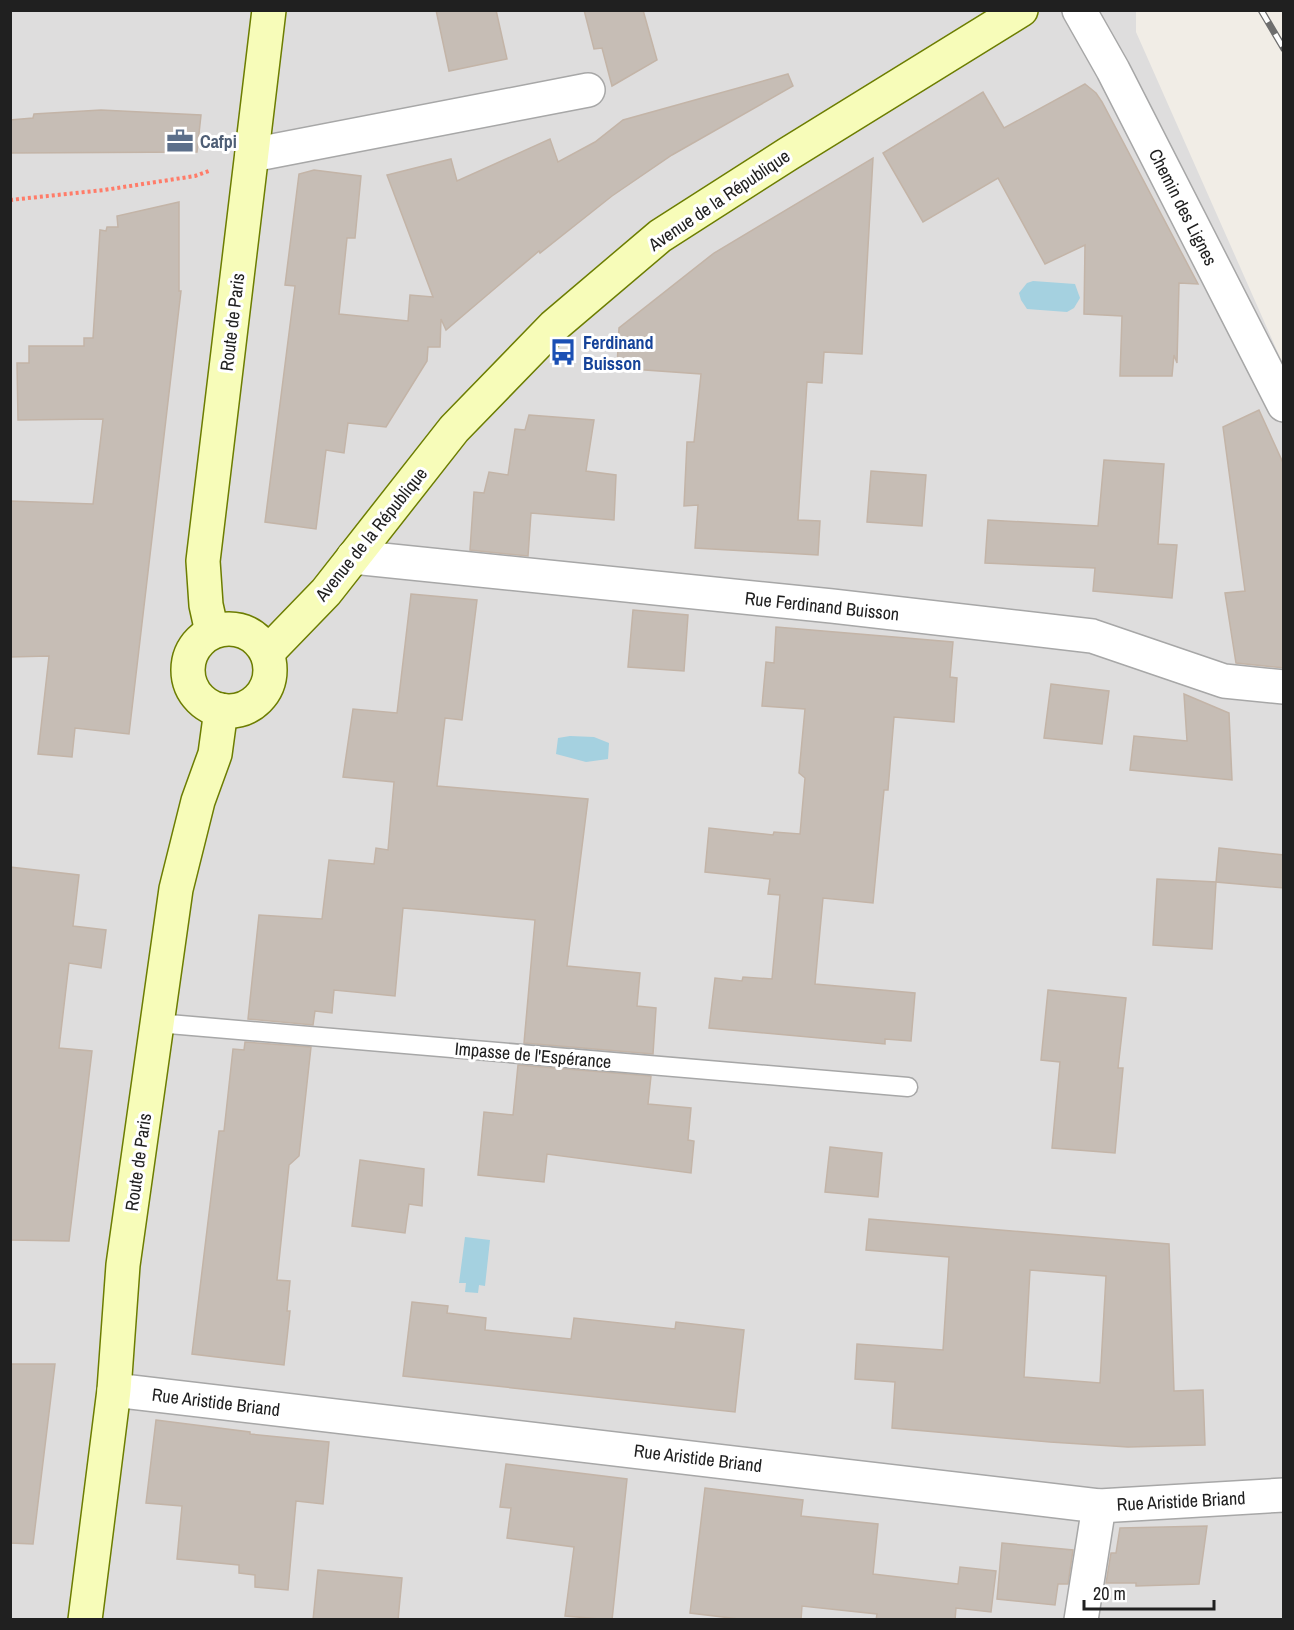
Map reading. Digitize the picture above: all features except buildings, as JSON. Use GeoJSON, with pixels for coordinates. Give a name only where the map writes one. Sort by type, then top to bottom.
{"type":"FeatureCollection","features":[{"type":"Feature","properties":{"kind":"main road","name":"Route de Paris"},"geometry":{"type":"LineString","coordinates":[[212,632],[206,605],[203,561],[269,10]]}},
{"type":"Feature","properties":{"kind":"main road","name":"Avenue de la République"},"geometry":{"type":"LineString","coordinates":[[267,653],[326,592],[454,429],[554,326],[660,236],[788,153],[1021,10]]}},
{"type":"Feature","properties":{"kind":"main road"},"geometry":{"type":"LineString","coordinates":[[237,629],[249,634],[259,642],[267,653],[270,665],[265,690],[257,700],[246,707],[234,711],[221,710],[210,706],[193,691],[189,680],[190,657],[195,647],[212,632],[237,629]]}},
{"type":"Feature","properties":{"kind":"main road","name":"Route de Paris"},"geometry":{"type":"LineString","coordinates":[[85,1620],[114,1390],[123,1265],[176,889],[198,801],[215,754],[221,710]]}},
{"type":"Feature","properties":{"kind":"street","name":"Chemin des Lignes"},"geometry":{"type":"LineString","coordinates":[[1079,10],[1113,70],[1284,405]]}},
{"type":"Feature","properties":{"kind":"street"},"geometry":{"type":"LineString","coordinates":[[252,155],[588,90]]}},
{"type":"Feature","properties":{"kind":"street","name":"Rue Ferdinand Buisson"},"geometry":{"type":"LineString","coordinates":[[353,557],[1092,636],[1224,681],[1284,687]]}},
{"type":"Feature","properties":{"kind":"street","name":"Rue Aristide Briand"},"geometry":{"type":"LineString","coordinates":[[114,1390],[1099,1506],[1284,1495]]}},
{"type":"Feature","properties":{"kind":"street"},"geometry":{"type":"LineString","coordinates":[[1082,1620],[1099,1506]]}},
{"type":"Feature","properties":{"kind":"lane","name":"Impasse de l'Espérance"},"geometry":{"type":"LineString","coordinates":[[157,1023],[908,1087]]}},
{"type":"Feature","properties":{"kind":"path"},"geometry":{"type":"LineString","coordinates":[[10,200],[104,190],[195,176],[252,155]]}},
{"type":"Feature","properties":{"kind":"shaded area"},"geometry":{"type":"Polygon","coordinates":[[[11,11],[1136,11],[1136,32],[1283,364],[1283,1619],[11,1620],[11,11]]]}},
{"type":"Feature","properties":{"kind":"water"},"geometry":{"type":"Polygon","coordinates":[[[1033,281],[1075,284],[1080,298],[1074,308],[1067,312],[1027,309],[1019,293],[1027,283],[1033,281]]]}},
{"type":"Feature","properties":{"kind":"water"},"geometry":{"type":"Polygon","coordinates":[[[594,737],[609,743],[608,759],[586,762],[556,754],[558,738],[594,737]]]}},
{"type":"Feature","properties":{"kind":"water"},"geometry":{"type":"Polygon","coordinates":[[[465,1237],[490,1240],[485,1286],[479,1285],[478,1293],[465,1292],[466,1283],[459,1283],[465,1237]]]}},
{"type":"Feature","properties":{"kind":"railway"},"geometry":{"type":"LineString","coordinates":[[1261,10],[1284,49]]}},
{"type":"Feature","properties":{"kind":"place","name":"Cafpi"},"geometry":{"type":"Point","coordinates":[180,141]}},
{"type":"Feature","properties":{"kind":"place","name":"Ferdinand Buisson"},"geometry":{"type":"Point","coordinates":[563,352]}}]}
